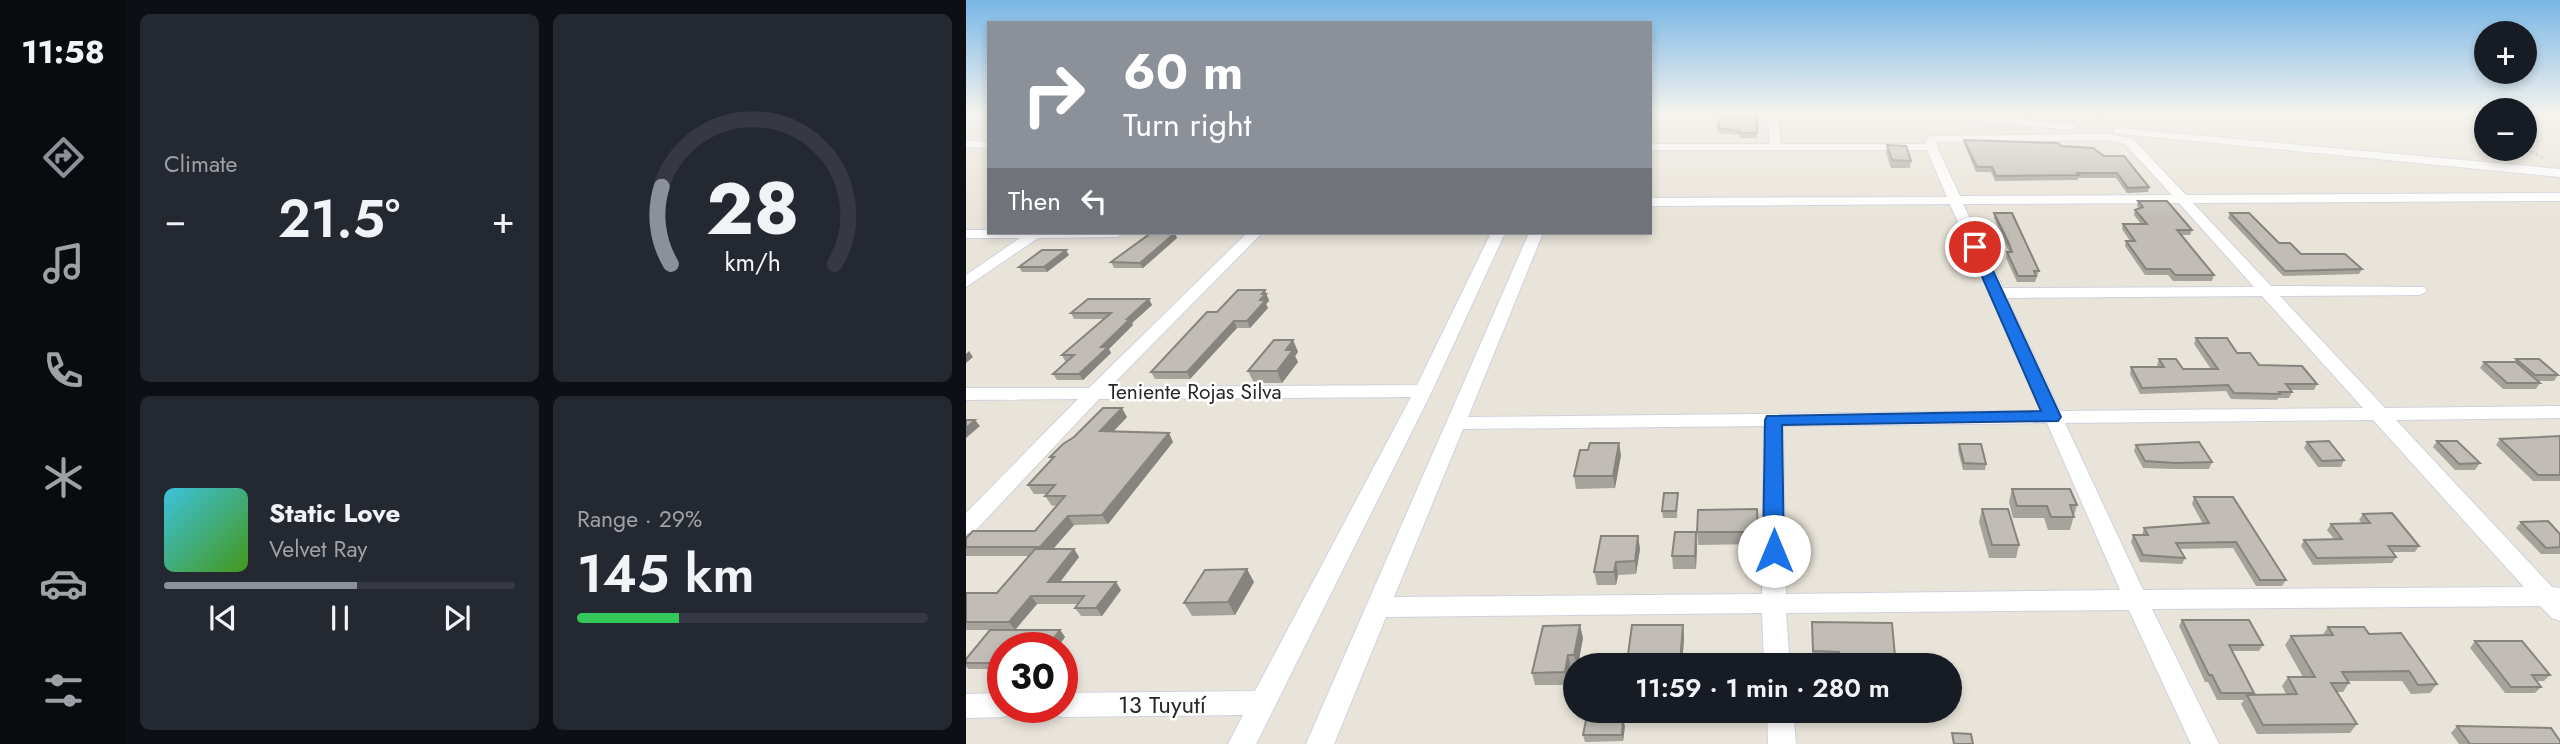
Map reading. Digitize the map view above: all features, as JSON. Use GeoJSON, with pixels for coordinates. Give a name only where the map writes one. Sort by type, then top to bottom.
{"type":"FeatureCollection","features":[{"type":"Feature","properties":{"kind":"street"},"geometry":{"type":"LineString","coordinates":[[1932,149],[2052,417],[2205,744]]}},
{"type":"Feature","properties":{"kind":"street"},"geometry":{"type":"LineString","coordinates":[[2136,149],[2377,414],[2555,601]]}},
{"type":"Feature","properties":{"kind":"street"},"geometry":{"type":"LineString","coordinates":[[2300,149],[2560,173]]}},
{"type":"Feature","properties":{"kind":"street"},"geometry":{"type":"LineString","coordinates":[[1652,202],[2560,197]]}},
{"type":"Feature","properties":{"kind":"street"},"geometry":{"type":"LineString","coordinates":[[966,234],[987,234]]}},
{"type":"Feature","properties":{"kind":"street"},"geometry":{"type":"LineString","coordinates":[[966,282],[1032,235]]}},
{"type":"Feature","properties":{"kind":"street"},"geometry":{"type":"LineString","coordinates":[[966,526],[1094,393],[1253,235]]}},
{"type":"Feature","properties":{"kind":"street"},"geometry":{"type":"LineString","coordinates":[[1242,744],[1423,391],[1497,235]]}},
{"type":"Feature","properties":{"kind":"street"},"geometry":{"type":"LineString","coordinates":[[1320,744],[1535,235]]}},
{"type":"Feature","properties":{"kind":"street"},"geometry":{"type":"LineString","coordinates":[[1996,293],[2419,290]]}},
{"type":"Feature","properties":{"kind":"street","name":"Teniente Rojas Silva"},"geometry":{"type":"LineString","coordinates":[[966,394],[1423,391]]}},
{"type":"Feature","properties":{"kind":"street"},"geometry":{"type":"LineString","coordinates":[[1456,423],[2560,412]]}},
{"type":"Feature","properties":{"kind":"street"},"geometry":{"type":"LineString","coordinates":[[1773,420],[1776,653]]}},
{"type":"Feature","properties":{"kind":"street"},"geometry":{"type":"LineString","coordinates":[[1378,607],[2136,600],[2555,601]]}},
{"type":"Feature","properties":{"kind":"street","name":"13 Tuyutí"},"geometry":{"type":"LineString","coordinates":[[1078,705],[1262,703]]}},
{"type":"Feature","properties":{"kind":"street"},"geometry":{"type":"LineString","coordinates":[[966,706],[987,705]]}},
{"type":"Feature","properties":{"kind":"street"},"geometry":{"type":"LineString","coordinates":[[1781,723],[1782,744]]}},
{"type":"Feature","properties":{"kind":"building"},"geometry":{"type":"Polygon","coordinates":[[[1888,149],[1907,149],[1911,161],[1892,160],[1888,149]]]}},
{"type":"Feature","properties":{"kind":"building"},"geometry":{"type":"Polygon","coordinates":[[[1968,149],[2094,149],[2104,156],[2124,156],[2149,187],[2128,188],[2117,173],[1996,176],[1992,167],[1977,167],[1968,149]]]}},
{"type":"Feature","properties":{"kind":"building"},"geometry":{"type":"Polygon","coordinates":[[[2138,201],[2167,201],[2192,230],[2177,230],[2214,275],[2175,275],[2170,269],[2146,269],[2126,241],[2135,241],[2123,224],[2147,224],[2135,210],[2143,207],[2138,201]]]}},
{"type":"Feature","properties":{"kind":"building"},"geometry":{"type":"Polygon","coordinates":[[[1994,213],[2012,213],[2039,271],[2034,271],[2036,276],[2018,276],[2007,252],[2012,252],[2009,244],[1994,213]]]}},
{"type":"Feature","properties":{"kind":"building"},"geometry":{"type":"Polygon","coordinates":[[[2230,213],[2249,213],[2279,243],[2290,243],[2301,254],[2345,254],[2362,269],[2285,271],[2230,213]]]}},
{"type":"Feature","properties":{"kind":"building"},"geometry":{"type":"Polygon","coordinates":[[[1148,235],[1173,235],[1140,263],[1111,262],[1148,235]]]}},
{"type":"Feature","properties":{"kind":"building"},"geometry":{"type":"Polygon","coordinates":[[[1042,250],[1066,250],[1044,267],[1019,267],[1042,250]]]}},
{"type":"Feature","properties":{"kind":"building"},"geometry":{"type":"Polygon","coordinates":[[[1238,290],[1265,290],[1262,294],[1266,294],[1260,300],[1265,301],[1247,321],[1234,321],[1187,372],[1151,372],[1207,312],[1217,312],[1238,290]]]}},
{"type":"Feature","properties":{"kind":"building"},"geometry":{"type":"Polygon","coordinates":[[[1088,299],[1149,299],[1101,347],[1108,347],[1079,374],[1053,374],[1074,355],[1062,355],[1111,313],[1071,313],[1088,299]]]}},
{"type":"Feature","properties":{"kind":"building"},"geometry":{"type":"Polygon","coordinates":[[[2196,338],[2227,338],[2237,353],[2250,353],[2259,365],[2302,366],[2317,384],[2286,384],[2292,392],[2279,392],[2280,394],[2234,393],[2228,385],[2142,388],[2131,367],[2164,367],[2159,359],[2176,359],[2183,369],[2218,369],[2196,338]]]}},
{"type":"Feature","properties":{"kind":"building"},"geometry":{"type":"Polygon","coordinates":[[[1274,340],[1293,340],[1286,350],[1293,350],[1277,371],[1248,371],[1274,340]]]}},
{"type":"Feature","properties":{"kind":"building"},"geometry":{"type":"Polygon","coordinates":[[[2516,359],[2539,359],[2558,375],[2535,375],[2516,359]]]}},
{"type":"Feature","properties":{"kind":"building"},"geometry":{"type":"Polygon","coordinates":[[[2484,362],[2516,362],[2540,383],[2507,383],[2484,362]]]}},
{"type":"Feature","properties":{"kind":"building"},"geometry":{"type":"Polygon","coordinates":[[[1103,408],[1122,408],[1100,431],[1169,433],[1102,515],[1068,516],[1040,547],[966,547],[966,538],[973,531],[1035,531],[1065,496],[1045,496],[1055,485],[1028,485],[1054,457],[1050,457],[1103,408]]]}},
{"type":"Feature","properties":{"kind":"building"},"geometry":{"type":"Polygon","coordinates":[[[966,420],[975,420],[966,428],[966,420]]]}},
{"type":"Feature","properties":{"kind":"building"},"geometry":{"type":"Polygon","coordinates":[[[2560,436],[2560,475],[2538,475],[2500,439],[2560,436]]]}},
{"type":"Feature","properties":{"kind":"building"},"geometry":{"type":"Polygon","coordinates":[[[2329,441],[2344,460],[2322,461],[2307,442],[2329,441]]]}},
{"type":"Feature","properties":{"kind":"building"},"geometry":{"type":"Polygon","coordinates":[[[2437,441],[2457,441],[2480,463],[2459,464],[2437,441]]]}},
{"type":"Feature","properties":{"kind":"building"},"geometry":{"type":"Polygon","coordinates":[[[2199,442],[2212,462],[2145,461],[2136,445],[2199,442]]]}},
{"type":"Feature","properties":{"kind":"building"},"geometry":{"type":"Polygon","coordinates":[[[1590,443],[1619,443],[1613,476],[1574,476],[1580,450],[1588,450],[1590,443]]]}},
{"type":"Feature","properties":{"kind":"building"},"geometry":{"type":"Polygon","coordinates":[[[1959,444],[1981,444],[1986,464],[1964,463],[1959,444]]]}},
{"type":"Feature","properties":{"kind":"building"},"geometry":{"type":"Polygon","coordinates":[[[2012,489],[2070,489],[2077,505],[2070,505],[2074,517],[2051,517],[2047,506],[2017,506],[2012,489]]]}},
{"type":"Feature","properties":{"kind":"building"},"geometry":{"type":"Polygon","coordinates":[[[1664,493],[1678,493],[1676,511],[1662,511],[1664,493]]]}},
{"type":"Feature","properties":{"kind":"building"},"geometry":{"type":"Polygon","coordinates":[[[2194,497],[2233,497],[2286,580],[2260,580],[2236,542],[2176,543],[2185,558],[2143,555],[2133,535],[2148,535],[2144,528],[2209,523],[2194,497]]]}},
{"type":"Feature","properties":{"kind":"building"},"geometry":{"type":"Polygon","coordinates":[[[1757,509],[1758,532],[1697,532],[1698,510],[1757,509]]]}},
{"type":"Feature","properties":{"kind":"building"},"geometry":{"type":"Polygon","coordinates":[[[1982,509],[2008,509],[2019,545],[1992,545],[1982,509]]]}},
{"type":"Feature","properties":{"kind":"building"},"geometry":{"type":"Polygon","coordinates":[[[2392,513],[2419,546],[2388,546],[2396,557],[2317,558],[2304,540],[2342,539],[2331,524],[2370,523],[2363,514],[2392,513]]]}},
{"type":"Feature","properties":{"kind":"building"},"geometry":{"type":"Polygon","coordinates":[[[2548,521],[2560,534],[2560,547],[2546,548],[2521,522],[2548,521]]]}},
{"type":"Feature","properties":{"kind":"building"},"geometry":{"type":"Polygon","coordinates":[[[1675,532],[1696,532],[1695,556],[1672,556],[1675,532]]]}},
{"type":"Feature","properties":{"kind":"building"},"geometry":{"type":"Polygon","coordinates":[[[1601,536],[1638,536],[1635,561],[1616,562],[1614,572],[1594,572],[1601,536]]]}},
{"type":"Feature","properties":{"kind":"building"},"geometry":{"type":"Polygon","coordinates":[[[1035,549],[1074,549],[1048,582],[1116,582],[1096,608],[1075,608],[1084,596],[1031,596],[1009,622],[966,622],[966,593],[997,593],[1035,549]]]}},
{"type":"Feature","properties":{"kind":"building"},"geometry":{"type":"Polygon","coordinates":[[[1247,569],[1228,602],[1184,603],[1205,570],[1247,569]]]}},
{"type":"Feature","properties":{"kind":"building"},"geometry":{"type":"Polygon","coordinates":[[[2182,620],[2249,620],[2263,645],[2229,645],[2254,693],[2221,693],[2212,675],[2209,675],[2182,620]]]}},
{"type":"Feature","properties":{"kind":"building"},"geometry":{"type":"Polygon","coordinates":[[[1812,622],[1892,623],[1895,653],[1813,651],[1812,622]]]}},
{"type":"Feature","properties":{"kind":"building"},"geometry":{"type":"Polygon","coordinates":[[[1580,625],[1574,653],[1563,653],[1563,672],[1532,673],[1543,626],[1580,625]]]}},
{"type":"Feature","properties":{"kind":"building"},"geometry":{"type":"Polygon","coordinates":[[[1632,625],[1683,625],[1681,653],[1628,653],[1632,625]]]}},
{"type":"Feature","properties":{"kind":"building"},"geometry":{"type":"Polygon","coordinates":[[[2328,627],[2364,627],[2369,634],[2401,633],[2437,684],[2418,685],[2409,671],[2342,672],[2349,683],[2331,683],[2357,724],[2263,725],[2247,695],[2297,694],[2288,677],[2315,677],[2291,636],[2333,635],[2328,627]]]}},
{"type":"Feature","properties":{"kind":"building"},"geometry":{"type":"Polygon","coordinates":[[[990,630],[1060,630],[1058,632],[988,632],[990,630]]]}},
{"type":"Feature","properties":{"kind":"building"},"geometry":{"type":"Polygon","coordinates":[[[987,634],[987,663],[966,663],[966,659],[987,634]]]}},
{"type":"Feature","properties":{"kind":"building"},"geometry":{"type":"Polygon","coordinates":[[[2475,641],[2522,641],[2550,675],[2532,675],[2541,687],[2511,687],[2475,641]]]}},
{"type":"Feature","properties":{"kind":"building"},"geometry":{"type":"Polygon","coordinates":[[[1585,723],[1623,723],[1622,735],[1583,735],[1585,723]]]}},
{"type":"Feature","properties":{"kind":"building"},"geometry":{"type":"Polygon","coordinates":[[[2457,726],[2551,728],[2560,744],[2470,744],[2457,726]]]}},
{"type":"Feature","properties":{"kind":"building"},"geometry":{"type":"Polygon","coordinates":[[[1952,733],[1971,734],[1973,744],[1954,744],[1952,733]]]}},
{"type":"Feature","properties":{"kind":"route"},"geometry":{"type":"LineString","coordinates":[[1774,551],[1773,420],[2052,417],[1975,247]]}}]}
